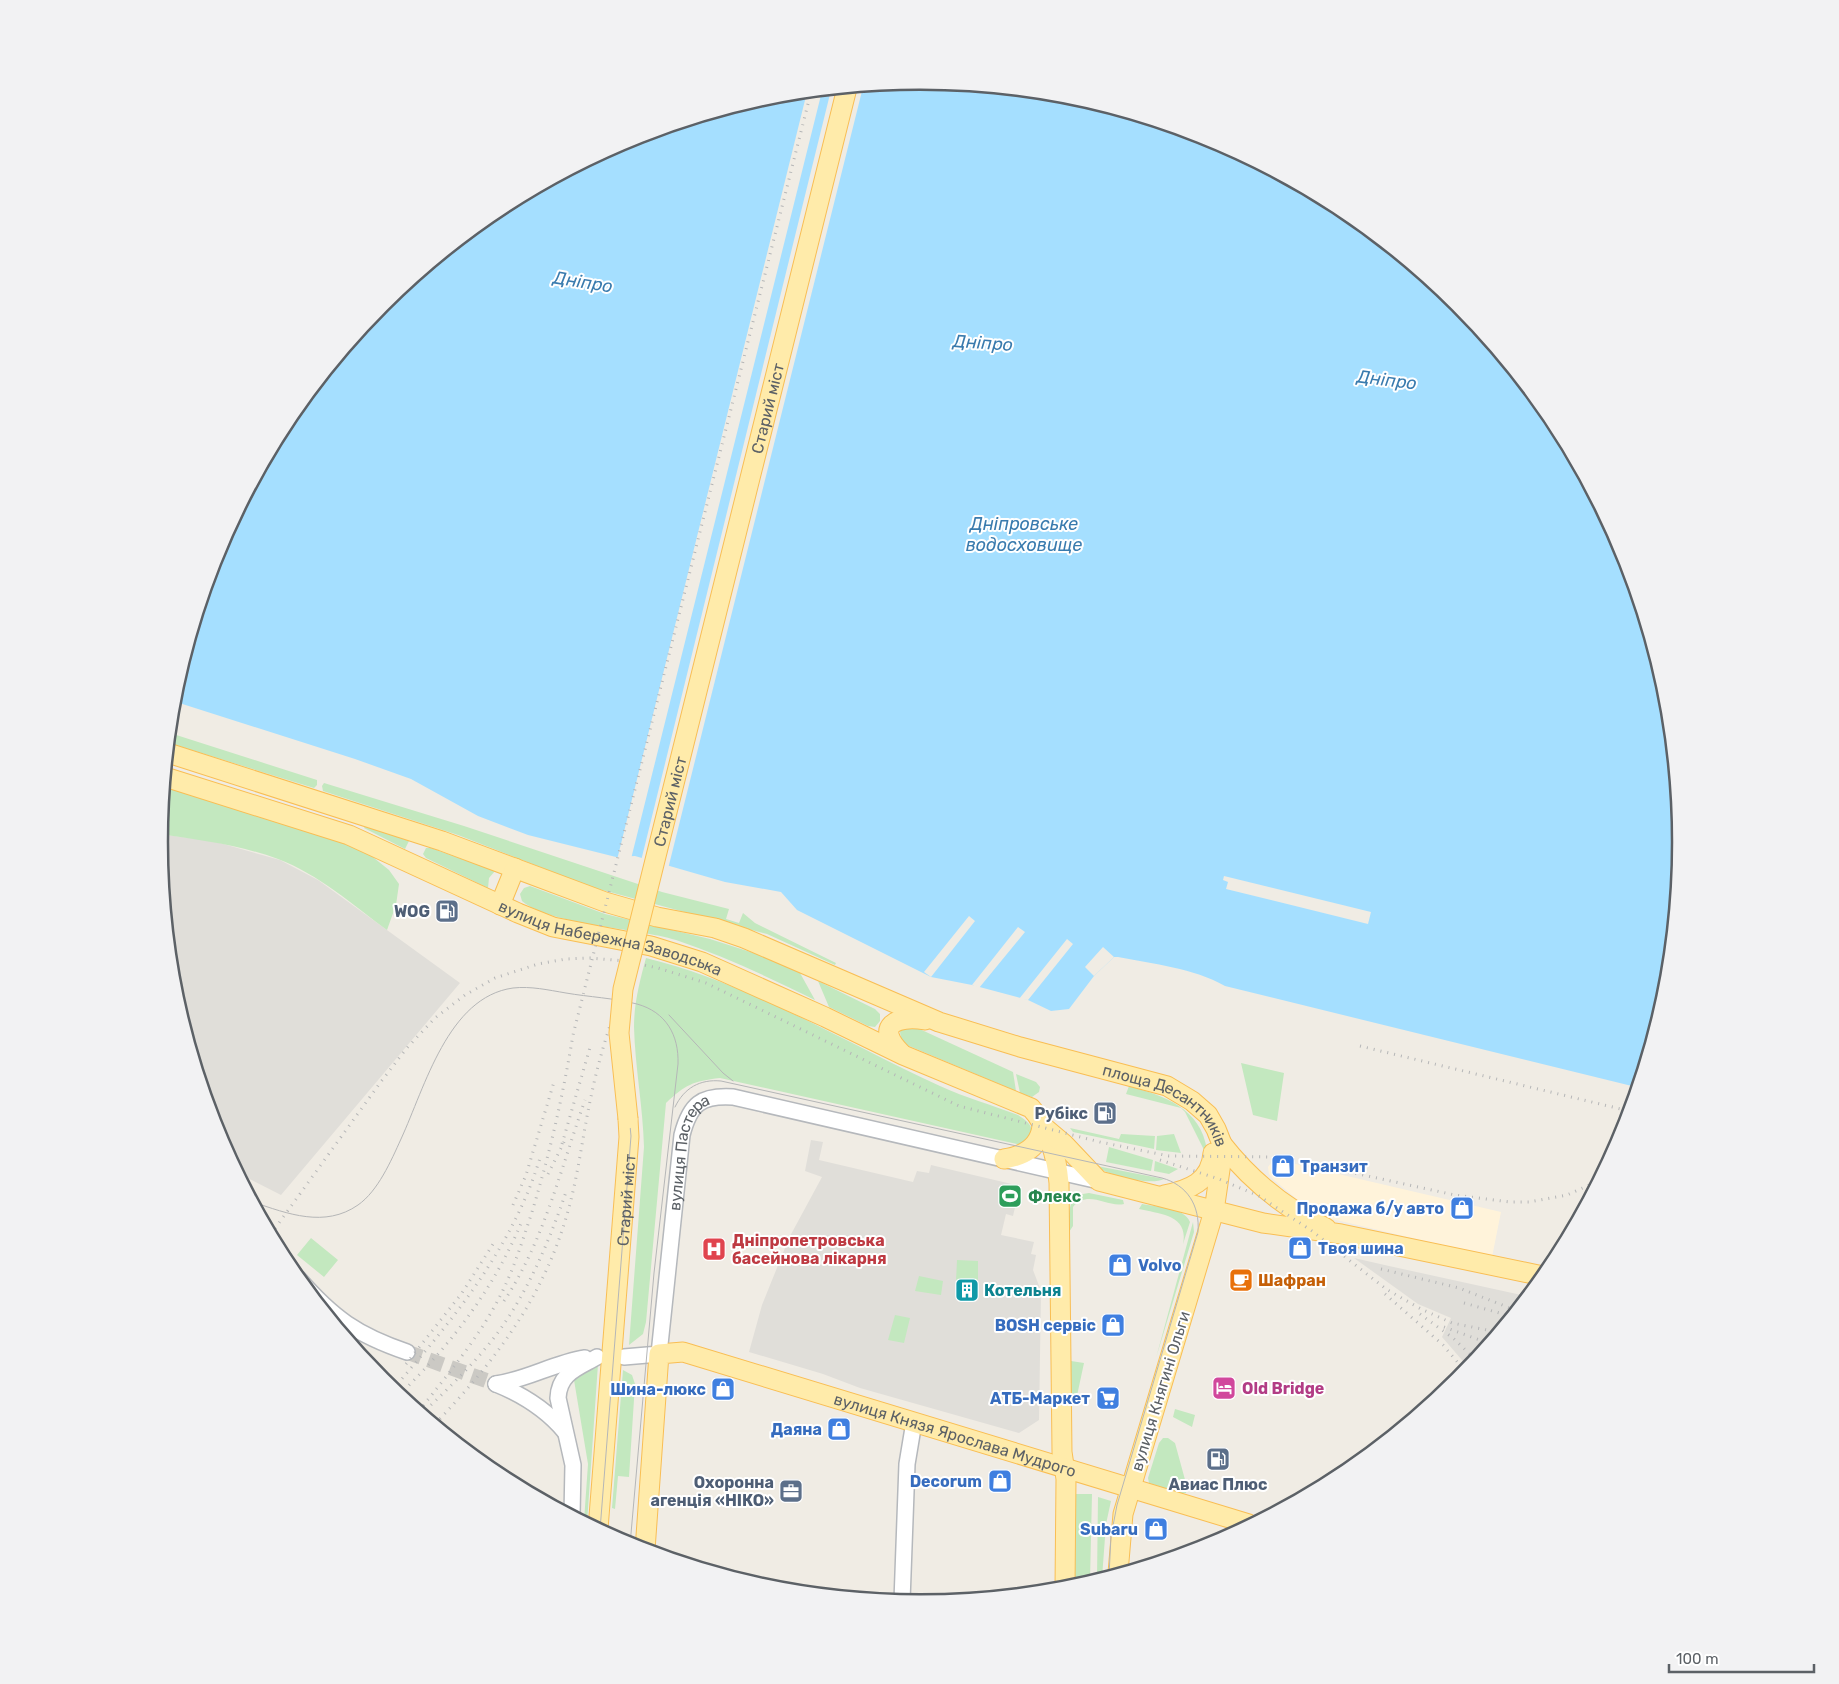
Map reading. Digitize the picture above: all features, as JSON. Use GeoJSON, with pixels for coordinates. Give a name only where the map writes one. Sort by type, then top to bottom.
{"type":"FeatureCollection","features":[{"type":"Feature","properties":{"kind":"main road","name":"Старий міст"},"geometry":{"type":"LineString","coordinates":[[599,1521],[629,1137],[619,1033],[623,990],[846,94]]}},
{"type":"Feature","properties":{"kind":"main road","name":"вулиця Набережна Заводська"},"geometry":{"type":"LineString","coordinates":[[173,755],[442,841],[606,902],[657,917],[715,928],[744,938],[939,1022],[1020,1047]]}},
{"type":"Feature","properties":{"kind":"main road","name":"вулиця Набережна Заводська"},"geometry":{"type":"LineString","coordinates":[[171,778],[349,835],[500,905],[553,927],[651,946],[702,962],[826,1017],[903,1056],[1031,1108],[1042,1126]]}},
{"type":"Feature","properties":{"kind":"main road"},"geometry":{"type":"LineString","coordinates":[[409,863],[411,856],[420,846],[426,843],[442,841]]}},
{"type":"Feature","properties":{"kind":"main road"},"geometry":{"type":"LineString","coordinates":[[500,905],[515,868]]}},
{"type":"Feature","properties":{"kind":"main road"},"geometry":{"type":"LineString","coordinates":[[903,1056],[892,1044],[888,1036],[894,1022],[909,1018],[939,1022]]}},
{"type":"Feature","properties":{"kind":"main road","name":"площа Десантників"},"geometry":{"type":"LineString","coordinates":[[1020,1047],[1167,1086],[1186,1097],[1208,1115],[1222,1144],[1214,1211]]}},
{"type":"Feature","properties":{"kind":"main road"},"geometry":{"type":"LineString","coordinates":[[1162,1196],[1186,1191],[1207,1175],[1214,1146],[1208,1115]]}},
{"type":"Feature","properties":{"kind":"main road"},"geometry":{"type":"LineString","coordinates":[[1004,1159],[1024,1154],[1031,1149],[1041,1135],[1042,1126]]}},
{"type":"Feature","properties":{"kind":"main road"},"geometry":{"type":"LineString","coordinates":[[1042,1126],[1051,1146],[1058,1171],[1062,1452],[1066,1479],[1065,1580]]}},
{"type":"Feature","properties":{"kind":"main road"},"geometry":{"type":"LineString","coordinates":[[1042,1126],[1064,1144],[1099,1181],[1263,1223],[1341,1234],[1535,1274]]}},
{"type":"Feature","properties":{"kind":"main road"},"geometry":{"type":"LineString","coordinates":[[1222,1144],[1250,1177],[1273,1196],[1309,1219],[1341,1234]]}},
{"type":"Feature","properties":{"kind":"main road","name":"вулиця Княгині Ольги"},"geometry":{"type":"LineString","coordinates":[[1118,1567],[1120,1529],[1130,1489],[1214,1211]]}},
{"type":"Feature","properties":{"kind":"main road","name":"вулиця Князя Ярослава Мудрого"},"geometry":{"type":"LineString","coordinates":[[659,1354],[682,1352],[1240,1521]]}},
{"type":"Feature","properties":{"kind":"main road","name":"вулиця Пастера"},"geometry":{"type":"LineString","coordinates":[[646,1542],[659,1354]]}},
{"type":"Feature","properties":{"kind":"street","name":"вулиця Пастера"},"geometry":{"type":"LineString","coordinates":[[659,1354],[682,1135],[686,1120],[693,1108],[704,1099],[717,1096],[734,1097],[1099,1181]]}},
{"type":"Feature","properties":{"kind":"street"},"geometry":{"type":"LineString","coordinates":[[336,1316],[352,1329],[375,1341],[408,1352]]}},
{"type":"Feature","properties":{"kind":"street"},"geometry":{"type":"LineString","coordinates":[[624,1357],[659,1354]]}},
{"type":"Feature","properties":{"kind":"street"},"geometry":{"type":"LineString","coordinates":[[565,1433],[551,1416],[531,1401],[496,1384],[514,1380],[559,1364],[597,1357],[573,1369],[561,1381],[558,1398],[573,1465],[572,1508]]}},
{"type":"Feature","properties":{"kind":"street"},"geometry":{"type":"LineString","coordinates":[[902,1593],[907,1464],[914,1422]]}},
{"type":"Feature","properties":{"kind":"shaded area"},"geometry":{"type":"Polygon","coordinates":[[[168,835],[213,841],[280,860],[318,880],[460,983],[281,1195],[246,1177],[207,1084],[193,1037],[182,989],[174,940],[169,891],[168,835]]]}},
{"type":"Feature","properties":{"kind":"shaded area"},"geometry":{"type":"Polygon","coordinates":[[[811,1140],[823,1142],[819,1160],[913,1182],[917,1171],[929,1173],[931,1165],[1020,1186],[1013,1216],[1006,1214],[1001,1235],[1034,1242],[1031,1254],[1036,1255],[1033,1270],[1041,1291],[1039,1420],[1019,1433],[860,1388],[823,1374],[749,1352],[762,1305],[789,1238],[822,1177],[805,1171],[811,1140]]]}},
{"type":"Feature","properties":{"kind":"shaded area"},"geometry":{"type":"Polygon","coordinates":[[[1274,1159],[1501,1212],[1492,1257],[1328,1218],[1311,1211],[1269,1174],[1268,1167],[1274,1159]]]}},
{"type":"Feature","properties":{"kind":"shaded area"},"geometry":{"type":"Polygon","coordinates":[[[1354,1258],[1520,1295],[1485,1338],[1463,1361],[1442,1337],[1451,1318],[1418,1304],[1354,1258]]]}},
{"type":"Feature","properties":{"kind":"green space"},"geometry":{"type":"Polygon","coordinates":[[[176,735],[317,780],[317,785],[314,788],[174,745],[176,735]]]}},
{"type":"Feature","properties":{"kind":"green space"},"geometry":{"type":"Polygon","coordinates":[[[324,783],[464,826],[662,892],[729,909],[726,919],[739,923],[743,913],[755,923],[836,963],[835,965],[767,934],[591,887],[458,835],[323,791],[322,786],[324,783]]]}},
{"type":"Feature","properties":{"kind":"green space"},"geometry":{"type":"Polygon","coordinates":[[[170,788],[318,833],[369,854],[389,870],[399,884],[396,905],[387,930],[321,881],[293,865],[264,854],[205,841],[168,835],[170,788]]]}},
{"type":"Feature","properties":{"kind":"green space"},"geometry":{"type":"Polygon","coordinates":[[[365,826],[409,841],[405,849],[364,828],[365,826]]]}},
{"type":"Feature","properties":{"kind":"green space"},"geometry":{"type":"Polygon","coordinates":[[[426,848],[431,848],[495,871],[489,878],[488,888],[426,858],[423,854],[426,848]]]}},
{"type":"Feature","properties":{"kind":"green space"},"geometry":{"type":"Polygon","coordinates":[[[530,886],[605,914],[710,939],[763,956],[800,973],[815,1000],[729,960],[676,940],[552,916],[522,901],[520,894],[524,888],[530,886]]]}},
{"type":"Feature","properties":{"kind":"green space"},"geometry":{"type":"Polygon","coordinates":[[[646,958],[722,982],[796,1015],[940,1086],[1018,1115],[1030,1125],[1032,1132],[1029,1141],[1026,1146],[720,1078],[696,1082],[690,1085],[666,1103],[646,1322],[643,1334],[629,1345],[644,1147],[634,1018],[646,958]]]}},
{"type":"Feature","properties":{"kind":"green space"},"geometry":{"type":"Polygon","coordinates":[[[818,981],[875,1009],[880,1014],[880,1021],[875,1027],[868,1026],[829,1007],[818,981]]]}},
{"type":"Feature","properties":{"kind":"green space"},"geometry":{"type":"Polygon","coordinates":[[[913,1026],[1013,1072],[1016,1091],[902,1043],[900,1032],[902,1028],[913,1026]]]}},
{"type":"Feature","properties":{"kind":"green space"},"geometry":{"type":"Polygon","coordinates":[[[1241,1063],[1284,1073],[1277,1121],[1253,1115],[1241,1063]]]}},
{"type":"Feature","properties":{"kind":"green space"},"geometry":{"type":"Polygon","coordinates":[[[1016,1074],[1036,1082],[1040,1087],[1039,1092],[1032,1097],[1020,1093],[1016,1074]]]}},
{"type":"Feature","properties":{"kind":"green space"},"geometry":{"type":"Polygon","coordinates":[[[1129,1086],[1155,1094],[1179,1106],[1189,1114],[1203,1136],[1207,1150],[1204,1150],[1185,1112],[1181,1108],[1126,1094],[1129,1086]]]}},
{"type":"Feature","properties":{"kind":"green space"},"geometry":{"type":"Polygon","coordinates":[[[1070,1128],[1119,1139],[1121,1134],[1155,1136],[1154,1149],[1073,1132],[1070,1128]]]}},
{"type":"Feature","properties":{"kind":"green space"},"geometry":{"type":"Polygon","coordinates":[[[1174,1134],[1181,1153],[1156,1150],[1157,1136],[1174,1134]]]}},
{"type":"Feature","properties":{"kind":"green space"},"geometry":{"type":"Polygon","coordinates":[[[1109,1147],[1153,1160],[1151,1171],[1106,1162],[1109,1147]]]}},
{"type":"Feature","properties":{"kind":"green space"},"geometry":{"type":"Polygon","coordinates":[[[1155,1161],[1178,1169],[1169,1174],[1154,1171],[1155,1161]]]}},
{"type":"Feature","properties":{"kind":"green space"},"geometry":{"type":"Polygon","coordinates":[[[1097,1166],[1164,1179],[1140,1181],[1129,1179],[1102,1170],[1097,1166]]]}},
{"type":"Feature","properties":{"kind":"green space"},"geometry":{"type":"Polygon","coordinates":[[[1089,1193],[1123,1200],[1124,1204],[1111,1204],[1091,1199],[1079,1202],[1073,1207],[1073,1226],[1069,1232],[1070,1206],[1076,1197],[1089,1193]]]}},
{"type":"Feature","properties":{"kind":"green space"},"geometry":{"type":"Polygon","coordinates":[[[1142,1204],[1169,1208],[1187,1217],[1190,1222],[1183,1244],[1184,1234],[1182,1227],[1177,1222],[1164,1215],[1139,1209],[1142,1204]]]}},
{"type":"Feature","properties":{"kind":"green space"},"geometry":{"type":"Polygon","coordinates":[[[1193,1222],[1194,1232],[1156,1358],[1193,1222]]]}},
{"type":"Feature","properties":{"kind":"green space"},"geometry":{"type":"Polygon","coordinates":[[[311,1238],[338,1260],[324,1277],[297,1255],[311,1238]]]}},
{"type":"Feature","properties":{"kind":"green space"},"geometry":{"type":"Polygon","coordinates":[[[957,1260],[978,1261],[978,1282],[956,1281],[957,1260]]]}},
{"type":"Feature","properties":{"kind":"green space"},"geometry":{"type":"Polygon","coordinates":[[[919,1276],[943,1281],[941,1295],[915,1291],[919,1276]]]}},
{"type":"Feature","properties":{"kind":"green space"},"geometry":{"type":"Polygon","coordinates":[[[895,1315],[910,1318],[904,1343],[888,1340],[895,1315]]]}},
{"type":"Feature","properties":{"kind":"green space"},"geometry":{"type":"Polygon","coordinates":[[[1071,1361],[1084,1363],[1075,1405],[1071,1405],[1071,1361]]]}},
{"type":"Feature","properties":{"kind":"green space"},"geometry":{"type":"Polygon","coordinates":[[[598,1364],[587,1516],[584,1515],[588,1464],[574,1380],[577,1373],[598,1364]]]}},
{"type":"Feature","properties":{"kind":"green space"},"geometry":{"type":"Polygon","coordinates":[[[623,1370],[632,1375],[635,1384],[629,1477],[618,1476],[615,1509],[612,1508],[623,1370]]]}},
{"type":"Feature","properties":{"kind":"green space"},"geometry":{"type":"Polygon","coordinates":[[[1175,1409],[1195,1415],[1192,1427],[1173,1417],[1175,1409]]]}},
{"type":"Feature","properties":{"kind":"green space"},"geometry":{"type":"Polygon","coordinates":[[[1163,1438],[1168,1438],[1175,1443],[1187,1487],[1186,1493],[1179,1493],[1149,1483],[1148,1478],[1159,1443],[1163,1438]]]}},
{"type":"Feature","properties":{"kind":"green space"},"geometry":{"type":"Polygon","coordinates":[[[1073,1494],[1092,1494],[1090,1574],[1072,1578],[1073,1494]]]}},
{"type":"Feature","properties":{"kind":"green space"},"geometry":{"type":"Polygon","coordinates":[[[1098,1497],[1111,1501],[1106,1524],[1103,1571],[1097,1572],[1098,1497]]]}},
{"type":"Feature","properties":{"kind":"water","name":"Дніпровське водосховище"},"geometry":{"type":"Polygon","coordinates":[[[920,90],[1018,96],[1066,104],[1161,130],[1207,147],[1296,191],[1377,245],[1415,277],[1451,310],[1485,346],[1516,384],[1545,424],[1571,466],[1594,509],[1632,600],[1646,647],[1657,695],[1670,793],[1672,842],[1665,940],[1657,989],[1646,1037],[1631,1086],[1225,986],[1187,971],[1118,957],[1114,957],[1094,976],[1069,1009],[1051,1011],[1028,1000],[972,985],[931,977],[797,910],[781,892],[725,882],[635,856],[616,857],[528,835],[478,816],[411,779],[355,759],[181,703],[193,647],[207,600],[245,509],[268,466],[294,424],[354,346],[388,310],[462,245],[502,217],[544,191],[587,168],[632,147],[678,130],[773,104],[821,96],[920,90]]]}},
{"type":"Feature","properties":{"kind":"pier"},"geometry":{"type":"Polygon","coordinates":[[[862,93],[668,869],[641,861],[830,95],[862,93]]]}},
{"type":"Feature","properties":{"kind":"pier"},"geometry":{"type":"Polygon","coordinates":[[[821,96],[631,859],[617,860],[805,99],[821,96]]]}},
{"type":"Feature","properties":{"kind":"pier"},"geometry":{"type":"Polygon","coordinates":[[[1224,876],[1371,912],[1368,924],[1226,889],[1228,882],[1223,880],[1224,876]]]}},
{"type":"Feature","properties":{"kind":"pier"},"geometry":{"type":"Polygon","coordinates":[[[969,916],[975,921],[931,977],[924,972],[969,916]]]}},
{"type":"Feature","properties":{"kind":"pier"},"geometry":{"type":"Polygon","coordinates":[[[1018,927],[1025,932],[979,988],[972,985],[1018,927]]]}},
{"type":"Feature","properties":{"kind":"pier"},"geometry":{"type":"Polygon","coordinates":[[[1067,939],[1073,944],[1028,1000],[1019,999],[1067,939]]]}},
{"type":"Feature","properties":{"kind":"pier"},"geometry":{"type":"Polygon","coordinates":[[[1103,947],[1114,957],[1094,976],[1085,967],[1103,947]]]}},
{"type":"Feature","properties":{"kind":"tunnel"},"geometry":{"type":"LineString","coordinates":[[407,1352],[496,1384]]}},
{"type":"Feature","properties":{"kind":"tram line"},"geometry":{"type":"LineString","coordinates":[[601,1522],[631,1136],[621,1032],[623,999],[849,94]]}},
{"type":"Feature","properties":{"kind":"tram line"},"geometry":{"type":"LineString","coordinates":[[261,1205],[306,1217],[320,1217],[333,1216],[345,1212],[365,1199],[378,1184],[388,1166],[442,1047],[455,1026],[471,1008],[491,995],[513,988],[526,988],[619,1000],[647,1008],[663,1019],[673,1034],[678,1053],[678,1064],[654,1273],[631,1536]]}},
{"type":"Feature","properties":{"kind":"tram line"},"geometry":{"type":"LineString","coordinates":[[669,1015],[723,1073],[733,1081]]}},
{"type":"Feature","properties":{"kind":"tram line"},"geometry":{"type":"LineString","coordinates":[[675,1107],[683,1095],[694,1086],[700,1083],[721,1081],[1162,1178],[1171,1181],[1185,1191],[1197,1213],[1198,1232],[1117,1505],[1111,1536],[1109,1569]]}},
{"type":"Feature","properties":{"kind":"railway"},"geometry":{"type":"LineString","coordinates":[[439,1420],[478,1376],[515,1326],[546,1272],[568,1211],[598,1067],[621,995],[846,94]]}},
{"type":"Feature","properties":{"kind":"railway"},"geometry":{"type":"LineString","coordinates":[[423,1406],[461,1357],[490,1315],[517,1257],[532,1212],[556,1124],[573,1035],[810,98]]}},
{"type":"Feature","properties":{"kind":"railway"},"geometry":{"type":"LineString","coordinates":[[275,1229],[380,1083],[406,1049],[435,1018],[465,995],[495,978],[538,964],[566,959],[590,958],[625,961],[658,968],[706,983],[959,1106],[1100,1142],[1169,1156],[1280,1157],[1455,1195],[1510,1202],[1529,1202],[1567,1195],[1588,1185]]}},
{"type":"Feature","properties":{"kind":"railway"},"geometry":{"type":"LineString","coordinates":[[562,1144],[591,1044]]}},
{"type":"Feature","properties":{"kind":"railway"},"geometry":{"type":"LineString","coordinates":[[1360,1046],[1622,1109]]}},
{"type":"Feature","properties":{"kind":"railway"},"geometry":{"type":"LineString","coordinates":[[513,1205],[526,1175],[554,1082]]}},
{"type":"Feature","properties":{"kind":"railway"},"geometry":{"type":"LineString","coordinates":[[504,1301],[518,1278],[541,1229],[585,1100]]}},
{"type":"Feature","properties":{"kind":"railway"},"geometry":{"type":"LineString","coordinates":[[548,1174],[566,1138]]}},
{"type":"Feature","properties":{"kind":"railway"},"geometry":{"type":"LineString","coordinates":[[398,1383],[459,1309],[479,1281],[514,1222],[540,1158]]}},
{"type":"Feature","properties":{"kind":"railway"},"geometry":{"type":"LineString","coordinates":[[1160,1160],[1219,1179],[1259,1196],[1312,1231],[1386,1289],[1421,1309],[1452,1323],[1491,1331]]}},
{"type":"Feature","properties":{"kind":"railway"},"geometry":{"type":"LineString","coordinates":[[431,1405],[461,1376],[482,1352],[513,1310],[543,1252],[566,1192]]}},
{"type":"Feature","properties":{"kind":"railway"},"geometry":{"type":"LineString","coordinates":[[405,1389],[436,1356],[470,1314],[499,1269],[522,1221]]}},
{"type":"Feature","properties":{"kind":"railway"},"geometry":{"type":"LineString","coordinates":[[406,1364],[462,1293],[495,1241]]}},
{"type":"Feature","properties":{"kind":"railway"},"geometry":{"type":"LineString","coordinates":[[1381,1269],[1459,1288],[1510,1308]]}},
{"type":"Feature","properties":{"kind":"railway"},"geometry":{"type":"LineString","coordinates":[[1385,1294],[1443,1345],[1460,1365]]}},
{"type":"Feature","properties":{"kind":"railway"},"geometry":{"type":"LineString","coordinates":[[1464,1303],[1504,1314]]}},
{"type":"Feature","properties":{"kind":"railway"},"geometry":{"type":"LineString","coordinates":[[1420,1314],[1453,1338],[1470,1354]]}},
{"type":"Feature","properties":{"kind":"railway"},"geometry":{"type":"LineString","coordinates":[[1444,1327],[1482,1341]]}},
{"type":"Feature","properties":{"kind":"place","name":"WOG"},"geometry":{"type":"Point","coordinates":[447,911]}},
{"type":"Feature","properties":{"kind":"place","name":"Рубікс"},"geometry":{"type":"Point","coordinates":[1105,1113]}},
{"type":"Feature","properties":{"kind":"place","name":"Транзит"},"geometry":{"type":"Point","coordinates":[1283,1166]}},
{"type":"Feature","properties":{"kind":"place","name":"Флекс"},"geometry":{"type":"Point","coordinates":[1010,1196]}},
{"type":"Feature","properties":{"kind":"place","name":"Продажа б/у авто"},"geometry":{"type":"Point","coordinates":[1462,1208]}},
{"type":"Feature","properties":{"kind":"place","name":"Твоя шина"},"geometry":{"type":"Point","coordinates":[1300,1248]}},
{"type":"Feature","properties":{"kind":"place","name":"Дніпропетровська басейнова лікарня"},"geometry":{"type":"Point","coordinates":[714,1249]}},
{"type":"Feature","properties":{"kind":"place","name":"Volvo"},"geometry":{"type":"Point","coordinates":[1120,1265]}},
{"type":"Feature","properties":{"kind":"place","name":"Шафран"},"geometry":{"type":"Point","coordinates":[1241,1280]}},
{"type":"Feature","properties":{"kind":"place","name":"Котельня"},"geometry":{"type":"Point","coordinates":[967,1290]}},
{"type":"Feature","properties":{"kind":"place","name":"BOSH сервіс"},"geometry":{"type":"Point","coordinates":[1113,1325]}},
{"type":"Feature","properties":{"kind":"place","name":"Old Bridge"},"geometry":{"type":"Point","coordinates":[1224,1388]}},
{"type":"Feature","properties":{"kind":"place","name":"Шина-люкс"},"geometry":{"type":"Point","coordinates":[723,1389]}},
{"type":"Feature","properties":{"kind":"place","name":"АТБ-Маркет"},"geometry":{"type":"Point","coordinates":[1108,1398]}},
{"type":"Feature","properties":{"kind":"place","name":"Даяна"},"geometry":{"type":"Point","coordinates":[839,1429]}},
{"type":"Feature","properties":{"kind":"place","name":"Авиас Плюс"},"geometry":{"type":"Point","coordinates":[1218,1459]}},
{"type":"Feature","properties":{"kind":"place","name":"Decorum"},"geometry":{"type":"Point","coordinates":[1000,1481]}},
{"type":"Feature","properties":{"kind":"place","name":"Охоронна агенція «НІКО»"},"geometry":{"type":"Point","coordinates":[791,1491]}},
{"type":"Feature","properties":{"kind":"place","name":"Subaru"},"geometry":{"type":"Point","coordinates":[1156,1529]}},
{"type":"Feature","properties":{"kind":"water label","name":"Дніпро"},"geometry":{"type":"Point","coordinates":[583,282]}},
{"type":"Feature","properties":{"kind":"water label","name":"Дніпро"},"geometry":{"type":"Point","coordinates":[983,343]}},
{"type":"Feature","properties":{"kind":"water label","name":"Дніпро"},"geometry":{"type":"Point","coordinates":[1387,380]}}]}
